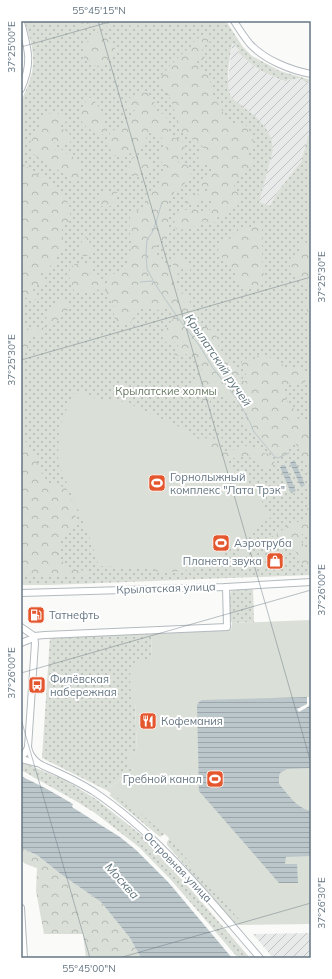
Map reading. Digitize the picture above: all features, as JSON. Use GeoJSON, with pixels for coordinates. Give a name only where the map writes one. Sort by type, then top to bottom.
{"type":"FeatureCollection","features":[{"type":"Feature","properties":{"kind":"street"},"geometry":{"type":"LineString","coordinates":[[234,21],[250,44],[260,53],[289,68],[311,74]]}},
{"type":"Feature","properties":{"kind":"street"},"geometry":{"type":"LineString","coordinates":[[21,22],[29,62],[28,71],[21,89]]}},
{"type":"Feature","properties":{"kind":"street","name":"Крылатская улица"},"geometry":{"type":"LineString","coordinates":[[21,593],[311,582]]}},
{"type":"Feature","properties":{"kind":"street"},"geometry":{"type":"LineString","coordinates":[[21,643],[31,639],[34,636],[45,634],[227,627],[226,586]]}},
{"type":"Feature","properties":{"kind":"street"},"geometry":{"type":"LineString","coordinates":[[21,627],[34,636],[35,646],[28,747],[30,755],[38,763]]}},
{"type":"Feature","properties":{"kind":"street"},"geometry":{"type":"LineString","coordinates":[[21,756],[26,752],[28,747]]}},
{"type":"Feature","properties":{"kind":"street","name":"Островная улица"},"geometry":{"type":"LineString","coordinates":[[21,759],[38,763],[87,787],[102,797],[143,830],[178,864],[260,958]]}},
{"type":"Feature","properties":{"kind":"street"},"geometry":{"type":"LineString","coordinates":[[21,908],[24,958]]}},
{"type":"Feature","properties":{"kind":"shaded area"},"geometry":{"type":"Polygon","coordinates":[[[232,44],[234,44],[250,63],[265,73],[287,82],[288,79],[291,80],[299,78],[311,83],[311,126],[301,162],[278,191],[270,207],[258,202],[273,150],[229,95],[228,81],[232,44]]]}},
{"type":"Feature","properties":{"kind":"shaded area"},"geometry":{"type":"Polygon","coordinates":[[[311,933],[311,958],[273,958],[253,934],[311,933]]]}},
{"type":"Feature","properties":{"kind":"green space","name":"Крылатские холмы"},"geometry":{"type":"Polygon","coordinates":[[[25,21],[226,21],[243,47],[252,56],[280,71],[311,80],[311,83],[299,78],[291,80],[288,79],[287,82],[265,73],[250,63],[238,52],[239,50],[234,44],[232,44],[228,72],[228,88],[230,94],[232,98],[256,117],[265,127],[271,138],[273,150],[259,202],[270,206],[278,191],[301,162],[311,126],[311,575],[21,585],[21,101],[30,80],[33,64],[33,53],[25,21]]]}},
{"type":"Feature","properties":{"kind":"green space"},"geometry":{"type":"Polygon","coordinates":[[[72,21],[110,22],[105,28],[97,29],[89,26],[79,27],[72,21]]]}},
{"type":"Feature","properties":{"kind":"green space"},"geometry":{"type":"Polygon","coordinates":[[[128,21],[142,21],[142,23],[131,27],[128,21]]]}},
{"type":"Feature","properties":{"kind":"green space"},"geometry":{"type":"Polygon","coordinates":[[[97,32],[111,42],[116,52],[102,64],[95,66],[84,58],[84,53],[88,40],[97,32]]]}},
{"type":"Feature","properties":{"kind":"green space"},"geometry":{"type":"Polygon","coordinates":[[[208,34],[212,37],[211,41],[203,47],[202,52],[204,54],[204,61],[196,62],[196,64],[208,75],[212,87],[212,95],[215,101],[219,104],[225,117],[230,122],[236,124],[241,123],[247,126],[251,133],[254,145],[249,151],[252,167],[242,172],[234,185],[240,198],[237,206],[231,210],[224,211],[223,216],[218,217],[215,222],[210,225],[204,220],[198,225],[190,228],[179,229],[175,228],[174,223],[178,212],[192,209],[207,213],[212,206],[211,197],[190,205],[186,202],[187,198],[207,191],[207,188],[202,188],[198,184],[213,170],[211,165],[198,165],[196,161],[204,149],[200,143],[194,141],[181,131],[170,98],[157,82],[175,61],[188,49],[190,49],[192,43],[200,37],[208,34]]]}},
{"type":"Feature","properties":{"kind":"green space"},"geometry":{"type":"Polygon","coordinates":[[[147,92],[155,103],[154,111],[160,111],[167,119],[169,125],[168,136],[182,140],[185,148],[184,155],[179,160],[178,164],[188,166],[191,177],[174,192],[173,197],[169,200],[168,224],[170,233],[166,238],[157,243],[155,256],[160,255],[164,263],[170,268],[173,268],[173,261],[176,255],[189,264],[190,271],[188,272],[180,269],[174,283],[189,299],[197,325],[206,327],[216,334],[219,349],[225,354],[246,383],[252,384],[244,370],[242,361],[247,358],[252,362],[257,356],[264,356],[282,363],[287,369],[301,369],[306,373],[308,379],[303,383],[296,385],[288,384],[285,388],[286,400],[292,405],[298,419],[311,423],[311,479],[307,471],[307,463],[298,455],[300,450],[295,443],[290,444],[288,452],[284,456],[278,455],[247,430],[243,423],[245,418],[251,415],[242,395],[232,400],[228,400],[222,395],[216,394],[210,398],[210,404],[206,406],[200,399],[200,394],[204,388],[194,391],[192,386],[199,379],[201,374],[202,369],[198,360],[192,359],[191,355],[186,354],[174,356],[180,342],[168,344],[163,339],[162,334],[175,317],[169,308],[160,310],[145,308],[141,309],[128,325],[117,324],[114,318],[114,307],[106,295],[109,277],[128,268],[131,246],[129,224],[131,216],[133,212],[143,208],[148,198],[146,195],[159,185],[161,177],[164,175],[164,170],[158,156],[159,152],[166,148],[164,141],[158,135],[149,131],[144,144],[129,154],[114,156],[107,144],[110,133],[128,121],[138,111],[125,108],[127,100],[134,95],[147,92]]]}},
{"type":"Feature","properties":{"kind":"green space"},"geometry":{"type":"Polygon","coordinates":[[[88,98],[92,98],[101,110],[106,130],[101,136],[88,128],[82,122],[80,116],[81,111],[88,98]]]}},
{"type":"Feature","properties":{"kind":"green space"},"geometry":{"type":"Polygon","coordinates":[[[56,112],[60,115],[66,115],[67,121],[60,125],[62,129],[69,132],[71,140],[69,145],[55,142],[51,146],[55,150],[62,149],[67,154],[75,158],[82,172],[82,176],[78,180],[72,180],[41,160],[32,153],[29,144],[39,129],[39,120],[48,114],[56,112]]]}},
{"type":"Feature","properties":{"kind":"green space"},"geometry":{"type":"Polygon","coordinates":[[[141,156],[154,164],[154,168],[151,172],[147,172],[142,169],[141,173],[137,176],[132,176],[128,166],[131,162],[131,158],[141,156]]]}},
{"type":"Feature","properties":{"kind":"green space"},"geometry":{"type":"Polygon","coordinates":[[[21,163],[55,185],[67,201],[71,218],[69,222],[63,223],[60,226],[62,230],[60,234],[65,247],[57,256],[55,263],[50,266],[50,270],[46,273],[39,271],[35,275],[43,278],[44,281],[42,285],[34,284],[32,288],[38,299],[35,300],[25,298],[21,304],[21,163]]]}},
{"type":"Feature","properties":{"kind":"green space"},"geometry":{"type":"Polygon","coordinates":[[[117,191],[114,204],[109,206],[101,206],[99,194],[103,192],[109,193],[117,191]]]}},
{"type":"Feature","properties":{"kind":"green space"},"geometry":{"type":"Polygon","coordinates":[[[258,219],[261,223],[262,231],[264,277],[257,288],[241,287],[230,265],[219,254],[218,250],[239,228],[251,227],[258,219]]]}},
{"type":"Feature","properties":{"kind":"green space"},"geometry":{"type":"Polygon","coordinates":[[[84,238],[88,238],[92,249],[90,255],[84,257],[80,254],[80,246],[84,238]]]}},
{"type":"Feature","properties":{"kind":"green space"},"geometry":{"type":"Polygon","coordinates":[[[304,240],[306,243],[311,242],[311,282],[301,283],[299,277],[290,267],[290,259],[299,251],[300,245],[304,240]]]}},
{"type":"Feature","properties":{"kind":"green space"},"geometry":{"type":"Polygon","coordinates":[[[76,263],[90,264],[92,266],[89,273],[90,274],[92,272],[99,275],[103,281],[103,287],[91,292],[86,290],[74,291],[68,276],[71,267],[76,263]]]}},
{"type":"Feature","properties":{"kind":"green space"},"geometry":{"type":"Polygon","coordinates":[[[307,299],[311,299],[311,314],[307,311],[305,303],[307,299]]]}},
{"type":"Feature","properties":{"kind":"green space"},"geometry":{"type":"Polygon","coordinates":[[[61,300],[67,300],[69,302],[69,309],[56,322],[50,323],[46,319],[50,310],[56,307],[61,300]]]}},
{"type":"Feature","properties":{"kind":"green space"},"geometry":{"type":"Polygon","coordinates":[[[36,327],[47,328],[47,331],[43,334],[30,337],[28,351],[21,356],[21,330],[36,327]]]}},
{"type":"Feature","properties":{"kind":"green space","name":"Горнолыжный комплекс \"Лата Трэк\""},"geometry":{"type":"Polygon","coordinates":[[[78,391],[98,399],[126,402],[190,432],[237,471],[258,495],[271,517],[206,566],[137,568],[99,566],[88,533],[58,462],[59,428],[73,394],[78,391]]]}},
{"type":"Feature","properties":{"kind":"green space"},"geometry":{"type":"Polygon","coordinates":[[[204,438],[222,438],[223,441],[219,448],[223,453],[245,446],[256,447],[263,453],[269,454],[275,461],[272,467],[267,468],[246,455],[236,459],[232,458],[224,460],[215,455],[206,445],[198,445],[197,441],[204,438]]]}},
{"type":"Feature","properties":{"kind":"green space"},"geometry":{"type":"Polygon","coordinates":[[[23,441],[27,442],[48,484],[65,487],[75,506],[76,522],[60,542],[58,555],[68,569],[87,571],[91,577],[57,577],[21,574],[21,465],[23,441]]]}},
{"type":"Feature","properties":{"kind":"green space"},"geometry":{"type":"Polygon","coordinates":[[[21,448],[28,467],[21,473],[21,448]]]}},
{"type":"Feature","properties":{"kind":"green space"},"geometry":{"type":"Polygon","coordinates":[[[311,505],[311,531],[299,536],[300,540],[308,550],[310,557],[310,561],[307,565],[303,564],[297,559],[296,552],[286,545],[266,548],[253,547],[240,557],[236,557],[250,543],[276,535],[286,527],[297,522],[308,521],[310,517],[305,511],[311,505]]]}},
{"type":"Feature","properties":{"kind":"green space"},"geometry":{"type":"Polygon","coordinates":[[[254,529],[255,531],[241,543],[201,569],[160,572],[156,571],[146,563],[123,567],[110,566],[254,529]]]}},
{"type":"Feature","properties":{"kind":"green space"},"geometry":{"type":"Polygon","coordinates":[[[252,589],[254,622],[232,623],[230,620],[231,591],[252,589]]]}},
{"type":"Feature","properties":{"kind":"green space","name":"Гребной канал"},"geometry":{"type":"Polygon","coordinates":[[[311,620],[311,923],[243,924],[167,836],[141,814],[106,790],[134,769],[128,764],[127,753],[137,752],[135,703],[131,703],[130,675],[135,661],[151,660],[152,634],[231,630],[232,623],[311,620]]]}},
{"type":"Feature","properties":{"kind":"green space"},"geometry":{"type":"Polygon","coordinates":[[[152,634],[151,661],[131,703],[135,703],[137,752],[127,754],[134,769],[106,790],[42,758],[50,637],[152,634]]]}},
{"type":"Feature","properties":{"kind":"green space"},"geometry":{"type":"Polygon","coordinates":[[[21,763],[65,780],[96,799],[149,841],[250,958],[238,958],[172,881],[139,847],[95,813],[21,770],[21,763]]]}},
{"type":"Feature","properties":{"kind":"green space"},"geometry":{"type":"Polygon","coordinates":[[[130,780],[165,834],[160,837],[109,795],[130,780]]]}},
{"type":"Feature","properties":{"kind":"green space"},"geometry":{"type":"Polygon","coordinates":[[[180,825],[311,911],[311,924],[236,924],[167,845],[167,842],[180,825]]]}},
{"type":"Feature","properties":{"kind":"green space"},"geometry":{"type":"Polygon","coordinates":[[[21,848],[37,855],[62,875],[101,902],[130,938],[141,958],[86,958],[83,934],[44,934],[36,891],[37,868],[23,862],[21,857],[21,848]]]}},
{"type":"Feature","properties":{"kind":"water"},"geometry":{"type":"Polygon","coordinates":[[[294,460],[305,485],[301,487],[290,463],[294,460]]]}},
{"type":"Feature","properties":{"kind":"water"},"geometry":{"type":"Polygon","coordinates":[[[284,465],[296,491],[291,493],[280,467],[284,465]]]}},
{"type":"Feature","properties":{"kind":"water","name":"Гребной канал"},"geometry":{"type":"Polygon","coordinates":[[[311,697],[311,768],[287,769],[280,773],[279,784],[297,804],[311,811],[311,856],[286,857],[285,864],[297,864],[298,883],[279,883],[199,791],[197,705],[202,700],[311,697]]]}},
{"type":"Feature","properties":{"kind":"water","name":"Москва"},"geometry":{"type":"Polygon","coordinates":[[[21,776],[73,804],[72,807],[120,837],[136,850],[169,883],[232,958],[141,958],[130,938],[101,902],[62,875],[37,855],[21,848],[21,776]]]}},
{"type":"Feature","properties":{"kind":"pier"},"geometry":{"type":"Polygon","coordinates":[[[307,697],[311,697],[311,705],[299,712],[297,709],[307,704],[307,697]]]}},
{"type":"Feature","properties":{"kind":"waterway"},"geometry":{"type":"LineString","coordinates":[[153,280],[147,269],[147,240],[153,231],[162,202]]}},
{"type":"Feature","properties":{"kind":"waterway","name":"Крылатский ручей"},"geometry":{"type":"LineString","coordinates":[[140,282],[153,281],[178,318],[199,345],[213,368],[237,399],[254,432],[275,457],[278,458],[289,453]]}},
{"type":"Feature","properties":{"kind":"place","name":"Горнолыжный комплекс \"Лата Трэк\""},"geometry":{"type":"Point","coordinates":[157,483]}},
{"type":"Feature","properties":{"kind":"place","name":"Аэротруба"},"geometry":{"type":"Point","coordinates":[221,543]}},
{"type":"Feature","properties":{"kind":"place","name":"Планета звука"},"geometry":{"type":"Point","coordinates":[275,561]}},
{"type":"Feature","properties":{"kind":"place","name":"Татнефть"},"geometry":{"type":"Point","coordinates":[36,615]}},
{"type":"Feature","properties":{"kind":"place","name":"Филёвская набережная"},"geometry":{"type":"Point","coordinates":[37,685]}},
{"type":"Feature","properties":{"kind":"place","name":"Кофемания"},"geometry":{"type":"Point","coordinates":[148,721]}},
{"type":"Feature","properties":{"kind":"place","name":"Гребной канал"},"geometry":{"type":"Point","coordinates":[215,779]}}]}
